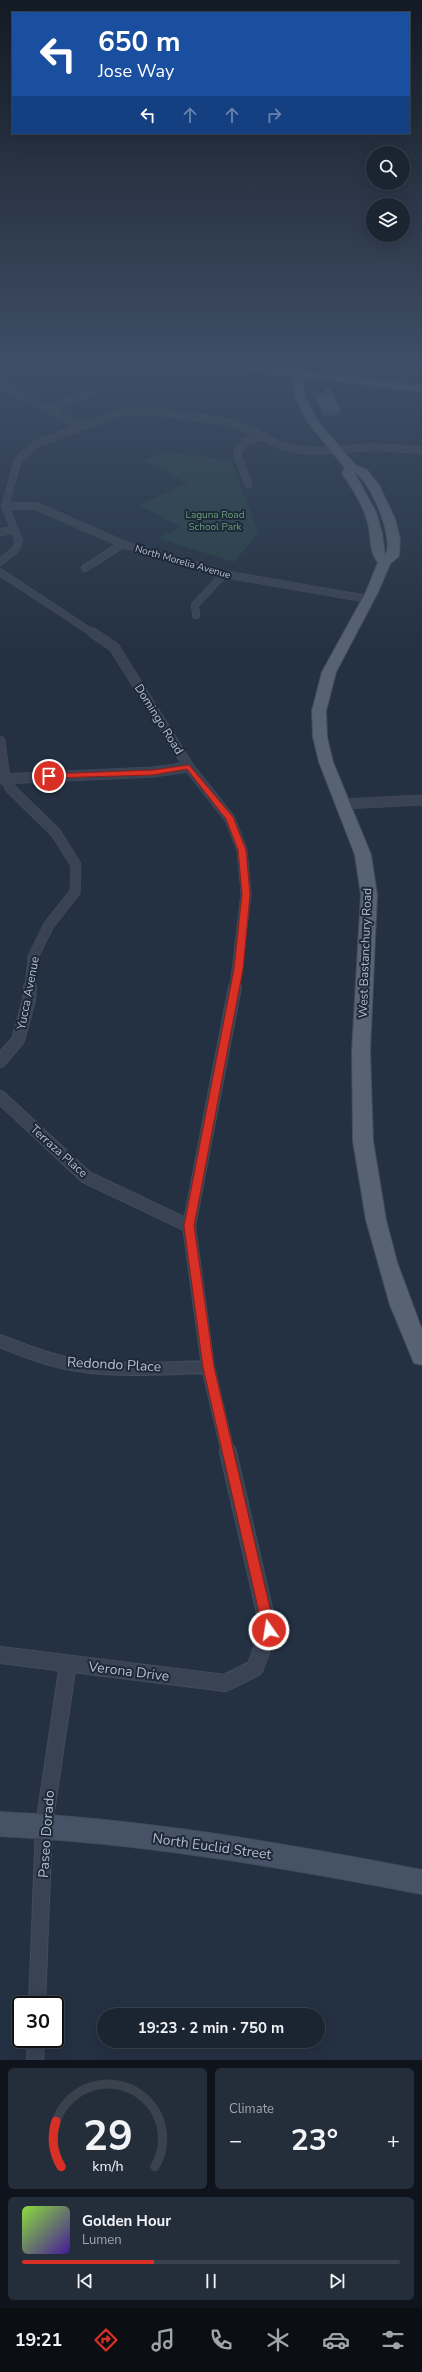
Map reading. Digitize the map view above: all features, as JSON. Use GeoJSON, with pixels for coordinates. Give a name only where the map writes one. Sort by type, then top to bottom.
{"type":"FeatureCollection","features":[{"type":"Feature","properties":{"kind":"main road","name":"West Bastanchury Road"},"geometry":{"type":"LineString","coordinates":[[345,459],[351,467],[348,473],[358,486],[374,520],[379,539],[378,555],[384,562],[368,599],[329,672],[319,711],[320,737],[326,762],[363,855],[369,895],[361,1051],[363,1141],[376,1220],[387,1262],[422,1356]]}},
{"type":"Feature","properties":{"kind":"main road","name":"North Euclid Street"},"geometry":{"type":"LineString","coordinates":[[0,1824],[44,1825],[231,1847],[422,1882]]}},
{"type":"Feature","properties":{"kind":"street"},"geometry":{"type":"LineString","coordinates":[[0,562],[15,550],[19,541],[5,506],[19,459]]}},
{"type":"Feature","properties":{"kind":"street"},"geometry":{"type":"LineString","coordinates":[[239,459],[248,484]]}},
{"type":"Feature","properties":{"kind":"street","name":"North Morelia Avenue"},"geometry":{"type":"LineString","coordinates":[[5,506],[36,506],[123,544],[224,574],[368,599]]}},
{"type":"Feature","properties":{"kind":"street"},"geometry":{"type":"LineString","coordinates":[[0,532],[15,530]]}},
{"type":"Feature","properties":{"kind":"street"},"geometry":{"type":"LineString","coordinates":[[85,568],[123,544]]}},
{"type":"Feature","properties":{"kind":"street","name":"Domingo Road"},"geometry":{"type":"LineString","coordinates":[[0,572],[114,647],[189,767],[230,819],[242,850],[246,894],[239,969],[189,1226],[208,1367],[269,1630],[255,1668]]}},
{"type":"Feature","properties":{"kind":"street"},"geometry":{"type":"LineString","coordinates":[[196,615],[195,605],[224,574]]}},
{"type":"Feature","properties":{"kind":"street","name":"Yucca Avenue"},"geometry":{"type":"LineString","coordinates":[[0,741],[2,778],[11,790],[56,833],[76,865],[75,892],[49,925],[33,957],[29,1000],[18,1040],[0,1062]]}},
{"type":"Feature","properties":{"kind":"street"},"geometry":{"type":"LineString","coordinates":[[2,778],[153,772],[189,767]]}},
{"type":"Feature","properties":{"kind":"street"},"geometry":{"type":"LineString","coordinates":[[343,804],[422,800]]}},
{"type":"Feature","properties":{"kind":"street","name":"Terraza Place"},"geometry":{"type":"LineString","coordinates":[[0,1097],[86,1177],[189,1226]]}},
{"type":"Feature","properties":{"kind":"street","name":"Redondo Place"},"geometry":{"type":"LineString","coordinates":[[0,1341],[33,1355],[71,1364],[102,1367],[208,1367]]}},
{"type":"Feature","properties":{"kind":"street","name":"Verona Drive"},"geometry":{"type":"LineString","coordinates":[[0,1655],[225,1682],[255,1668]]}},
{"type":"Feature","properties":{"kind":"street","name":"Paseo Dorado"},"geometry":{"type":"LineString","coordinates":[[37,1996],[44,1825],[68,1664]]}},
{"type":"Feature","properties":{"kind":"street"},"geometry":{"type":"LineString","coordinates":[[35,2060],[36,2048]]}},
{"type":"Feature","properties":{"kind":"green space","name":"Laguna Road School Park"},"geometry":{"type":"Polygon","coordinates":[[[148,459],[231,460],[258,533],[234,562],[158,538],[181,527],[139,505],[188,483],[143,461],[148,459]]]}},
{"type":"Feature","properties":{"kind":"route"},"geometry":{"type":"LineString","coordinates":[[49,776],[153,772],[189,767],[230,819],[242,850],[246,894],[239,969],[189,1226],[208,1367],[269,1630]]}}]}
